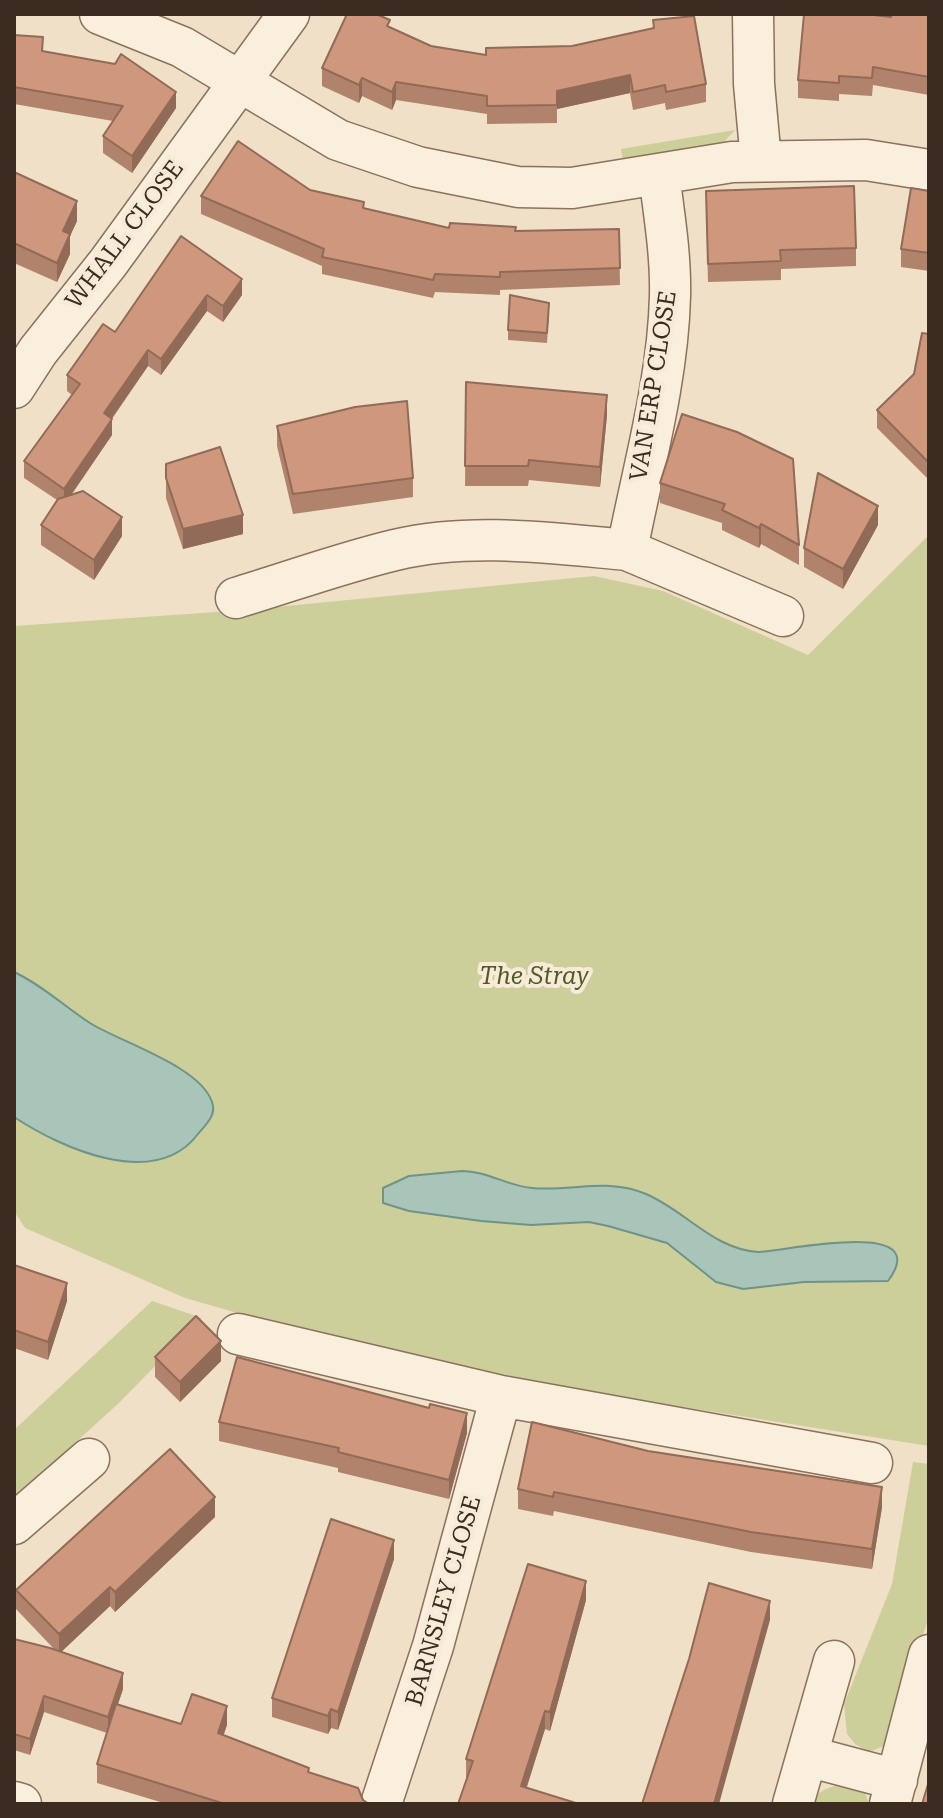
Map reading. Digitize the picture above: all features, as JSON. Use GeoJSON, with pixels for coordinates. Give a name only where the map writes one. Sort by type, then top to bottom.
{"type":"FeatureCollection","features":[{"type":"Feature","properties":{"kind":"street"},"geometry":{"type":"LineString","coordinates":[[100,14],[156,34],[338,140],[392,160],[443,173],[518,187],[554,189],[706,165],[761,161],[866,160],[929,170]]}},
{"type":"Feature","properties":{"kind":"street","name":"WHALL CLOSE"},"geometry":{"type":"LineString","coordinates":[[14,388],[289,14]]}},
{"type":"Feature","properties":{"kind":"street"},"geometry":{"type":"LineString","coordinates":[[753,14],[754,84],[761,161]]}},
{"type":"Feature","properties":{"kind":"street","name":"VAN ERP CLOSE"},"geometry":{"type":"LineString","coordinates":[[627,550],[669,310],[668,236],[659,174]]}},
{"type":"Feature","properties":{"kind":"street"},"geometry":{"type":"LineString","coordinates":[[236,598],[396,550],[498,540],[627,550],[783,616]]}},
{"type":"Feature","properties":{"kind":"street"},"geometry":{"type":"LineString","coordinates":[[238,1334],[501,1396],[872,1463]]}},
{"type":"Feature","properties":{"kind":"street","name":"BARNSLEY CLOSE"},"geometry":{"type":"LineString","coordinates":[[381,1804],[451,1587],[501,1396]]}},
{"type":"Feature","properties":{"kind":"street"},"geometry":{"type":"LineString","coordinates":[[14,1524],[89,1459]]}},
{"type":"Feature","properties":{"kind":"street"},"geometry":{"type":"LineString","coordinates":[[807,1756],[893,1792],[929,1655]]}},
{"type":"Feature","properties":{"kind":"street"},"geometry":{"type":"LineString","coordinates":[[793,1804],[834,1661]]}},
{"type":"Feature","properties":{"kind":"street"},"geometry":{"type":"LineString","coordinates":[[14,1802],[21,1804]]}},
{"type":"Feature","properties":{"kind":"green space"},"geometry":{"type":"Polygon","coordinates":[[[735,130],[722,144],[623,161],[621,149],[735,130]]]}},
{"type":"Feature","properties":{"kind":"green space","name":"The Stray"},"geometry":{"type":"Polygon","coordinates":[[[929,535],[929,1446],[570,1389],[283,1326],[185,1298],[25,1228],[14,1211],[14,626],[245,610],[594,576],[663,591],[808,655],[929,535]]]}},
{"type":"Feature","properties":{"kind":"green space"},"geometry":{"type":"Polygon","coordinates":[[[152,1301],[202,1318],[119,1403],[14,1498],[14,1430],[152,1301]]]}},
{"type":"Feature","properties":{"kind":"green space"},"geometry":{"type":"Polygon","coordinates":[[[913,1462],[929,1464],[929,1616],[889,1744],[869,1752],[855,1744],[847,1734],[844,1704],[892,1584],[913,1462]]]}},
{"type":"Feature","properties":{"kind":"green space"},"geometry":{"type":"Polygon","coordinates":[[[838,1785],[865,1793],[869,1804],[813,1804],[822,1791],[838,1785]]]}},
{"type":"Feature","properties":{"kind":"shaded area"},"geometry":{"type":"Polygon","coordinates":[[[14,972],[90,1023],[158,1056],[192,1077],[205,1089],[212,1102],[213,1112],[207,1124],[180,1151],[158,1160],[133,1162],[82,1151],[14,1117],[14,972]]]}},
{"type":"Feature","properties":{"kind":"shaded area"},"geometry":{"type":"Polygon","coordinates":[[[462,1171],[532,1188],[618,1186],[632,1189],[660,1201],[713,1237],[742,1249],[758,1252],[820,1244],[873,1243],[891,1249],[897,1261],[888,1281],[804,1282],[743,1289],[716,1282],[667,1243],[608,1226],[589,1222],[531,1225],[481,1221],[409,1211],[383,1203],[383,1188],[409,1176],[462,1171]]]}},
{"type":"Feature","properties":{"kind":"building"},"geometry":{"type":"Polygon","coordinates":[[[347,14],[376,14],[390,20],[387,26],[431,46],[486,55],[486,48],[572,46],[654,28],[653,20],[694,16],[706,84],[666,92],[665,85],[633,92],[630,75],[557,91],[557,105],[487,106],[487,96],[396,82],[392,92],[362,78],[359,85],[322,68],[347,14]]]}},
{"type":"Feature","properties":{"kind":"building"},"geometry":{"type":"Polygon","coordinates":[[[804,14],[891,17],[892,14],[929,14],[929,77],[873,67],[872,78],[839,76],[839,83],[798,80],[804,14]]]}},
{"type":"Feature","properties":{"kind":"building"},"geometry":{"type":"Polygon","coordinates":[[[14,35],[43,37],[42,51],[115,64],[121,54],[176,92],[132,156],[103,136],[123,106],[14,87],[14,35]]]}},
{"type":"Feature","properties":{"kind":"building"},"geometry":{"type":"Polygon","coordinates":[[[238,141],[310,190],[364,202],[363,208],[449,228],[450,223],[516,227],[515,231],[619,229],[620,268],[500,272],[500,277],[435,274],[433,280],[322,257],[324,249],[201,196],[238,141]]]}},
{"type":"Feature","properties":{"kind":"building"},"geometry":{"type":"Polygon","coordinates":[[[14,172],[77,201],[63,231],[70,234],[57,263],[14,243],[14,172]]]}},
{"type":"Feature","properties":{"kind":"building"},"geometry":{"type":"Polygon","coordinates":[[[854,186],[856,248],[780,250],[781,261],[708,264],[706,191],[854,186]]]}},
{"type":"Feature","properties":{"kind":"building"},"geometry":{"type":"Polygon","coordinates":[[[911,188],[929,191],[929,253],[901,249],[911,188]]]}},
{"type":"Feature","properties":{"kind":"building"},"geometry":{"type":"Polygon","coordinates":[[[181,236],[242,279],[223,306],[207,295],[161,359],[148,350],[104,413],[112,419],[64,489],[24,461],[80,384],[67,375],[103,324],[115,332],[181,236]]]}},
{"type":"Feature","properties":{"kind":"building"},"geometry":{"type":"Polygon","coordinates":[[[510,295],[549,303],[547,333],[508,330],[510,295]]]}},
{"type":"Feature","properties":{"kind":"building"},"geometry":{"type":"Polygon","coordinates":[[[922,333],[929,334],[929,463],[877,410],[914,374],[922,333]]]}},
{"type":"Feature","properties":{"kind":"building"},"geometry":{"type":"Polygon","coordinates":[[[466,382],[607,395],[600,467],[529,460],[528,466],[465,466],[466,382]]]}},
{"type":"Feature","properties":{"kind":"building"},"geometry":{"type":"Polygon","coordinates":[[[407,401],[413,478],[293,494],[277,426],[355,407],[407,401]]]}},
{"type":"Feature","properties":{"kind":"building"},"geometry":{"type":"Polygon","coordinates":[[[682,414],[737,432],[793,459],[799,545],[761,524],[759,528],[722,510],[725,504],[660,483],[682,414]]]}},
{"type":"Feature","properties":{"kind":"building"},"geometry":{"type":"Polygon","coordinates":[[[220,447],[243,515],[183,529],[166,478],[166,464],[220,447]]]}},
{"type":"Feature","properties":{"kind":"building"},"geometry":{"type":"Polygon","coordinates":[[[818,473],[878,506],[843,569],[804,548],[818,473]]]}},
{"type":"Feature","properties":{"kind":"building"},"geometry":{"type":"Polygon","coordinates":[[[83,491],[122,517],[94,560],[41,525],[58,499],[83,491]]]}},
{"type":"Feature","properties":{"kind":"building"},"geometry":{"type":"Polygon","coordinates":[[[14,1265],[67,1283],[48,1342],[14,1330],[14,1265]]]}},
{"type":"Feature","properties":{"kind":"building"},"geometry":{"type":"Polygon","coordinates":[[[196,1316],[221,1341],[180,1382],[155,1357],[196,1316]]]}},
{"type":"Feature","properties":{"kind":"building"},"geometry":{"type":"Polygon","coordinates":[[[237,1357],[429,1408],[430,1404],[467,1413],[449,1480],[338,1452],[339,1448],[219,1422],[237,1357]]]}},
{"type":"Feature","properties":{"kind":"building"},"geometry":{"type":"Polygon","coordinates":[[[532,1422],[648,1451],[882,1487],[872,1549],[751,1532],[554,1492],[553,1497],[518,1489],[532,1422]]]}},
{"type":"Feature","properties":{"kind":"building"},"geometry":{"type":"Polygon","coordinates":[[[170,1449],[215,1497],[115,1592],[110,1587],[59,1634],[16,1590],[170,1449]]]}},
{"type":"Feature","properties":{"kind":"building"},"geometry":{"type":"Polygon","coordinates":[[[331,1519],[394,1540],[338,1712],[331,1709],[328,1716],[272,1698],[331,1519]]]}},
{"type":"Feature","properties":{"kind":"building"},"geometry":{"type":"Polygon","coordinates":[[[528,1564],[586,1581],[550,1712],[545,1711],[521,1786],[579,1804],[458,1804],[473,1761],[466,1759],[528,1564]]]}},
{"type":"Feature","properties":{"kind":"building"},"geometry":{"type":"Polygon","coordinates":[[[709,1583],[770,1601],[714,1804],[642,1804],[689,1659],[709,1583]]]}},
{"type":"Feature","properties":{"kind":"building"},"geometry":{"type":"Polygon","coordinates":[[[14,1639],[123,1673],[108,1717],[44,1696],[30,1739],[14,1734],[14,1639]]]}},
{"type":"Feature","properties":{"kind":"building"},"geometry":{"type":"Polygon","coordinates":[[[192,1694],[227,1706],[218,1733],[309,1768],[308,1772],[358,1788],[363,1800],[369,1804],[225,1804],[97,1764],[116,1704],[181,1724],[192,1694]]]}},
{"type":"Feature","properties":{"kind":"building"},"geometry":{"type":"Polygon","coordinates":[[[929,1781],[929,1804],[922,1804],[929,1781]]]}}]}
